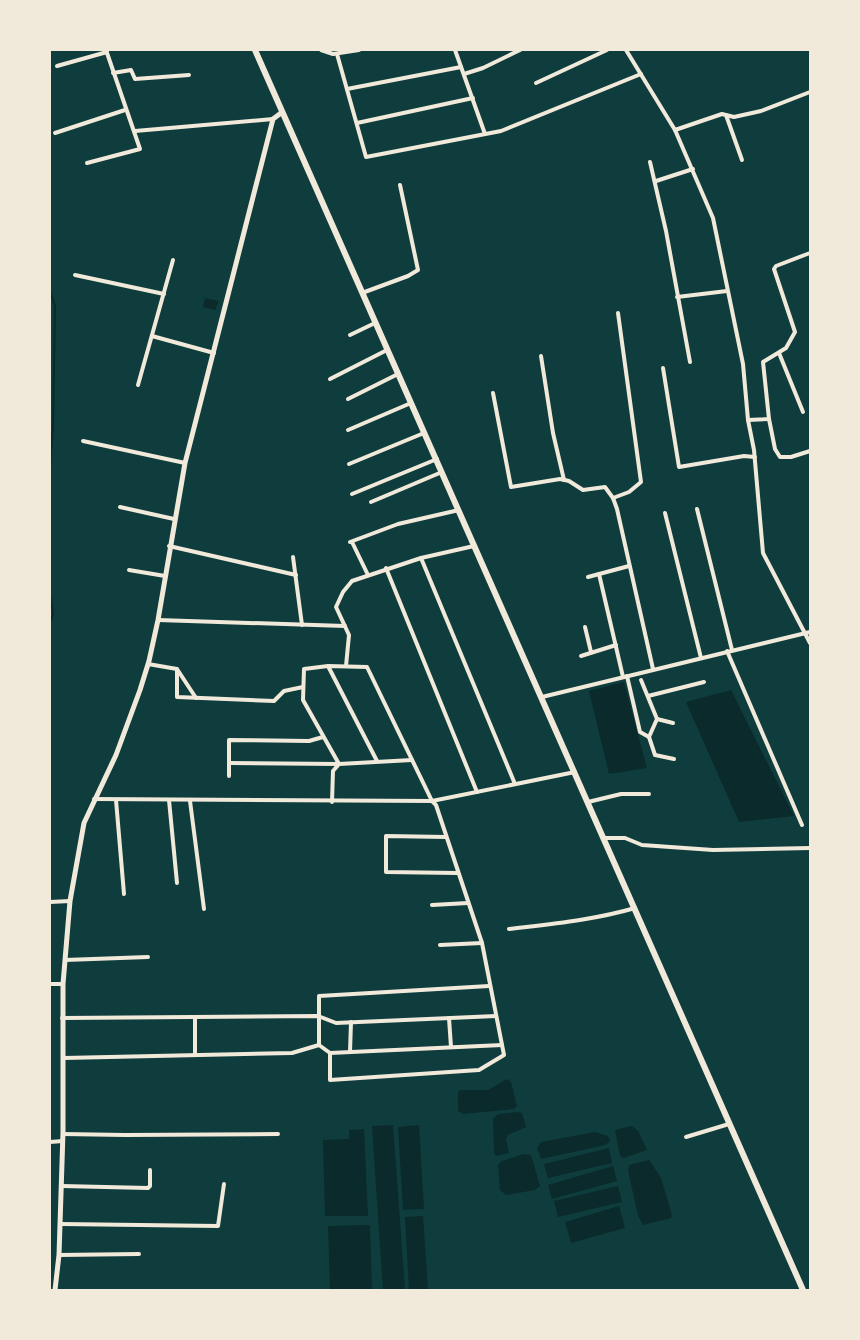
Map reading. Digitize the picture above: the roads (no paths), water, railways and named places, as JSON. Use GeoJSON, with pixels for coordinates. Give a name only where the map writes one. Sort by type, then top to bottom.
{"type":"FeatureCollection","features":[{"type":"Feature","properties":{"kind":"main road"},"geometry":{"type":"LineString","coordinates":[[255,50],[281,113],[437,459],[803,1290]]}},
{"type":"Feature","properties":{"kind":"street"},"geometry":{"type":"LineString","coordinates":[[321,50],[337,54],[359,50]]}},
{"type":"Feature","properties":{"kind":"street"},"geometry":{"type":"LineString","coordinates":[[455,50],[485,134]]}},
{"type":"Feature","properties":{"kind":"street"},"geometry":{"type":"LineString","coordinates":[[464,74],[482,68],[520,50]]}},
{"type":"Feature","properties":{"kind":"street"},"geometry":{"type":"LineString","coordinates":[[536,83],[607,50]]}},
{"type":"Feature","properties":{"kind":"street"},"geometry":{"type":"LineString","coordinates":[[626,50],[675,130],[714,218],[743,364],[748,420],[755,456],[763,553],[781,592],[807,633],[810,643]]}},
{"type":"Feature","properties":{"kind":"street"},"geometry":{"type":"LineString","coordinates":[[57,66],[106,51],[125,110],[135,131],[140,149],[87,164]]}},
{"type":"Feature","properties":{"kind":"street"},"geometry":{"type":"LineString","coordinates":[[337,54],[366,157],[501,131],[641,74]]}},
{"type":"Feature","properties":{"kind":"street"},"geometry":{"type":"LineString","coordinates":[[347,89],[461,67]]}},
{"type":"Feature","properties":{"kind":"street"},"geometry":{"type":"LineString","coordinates":[[113,73],[131,70],[135,79],[189,75]]}},
{"type":"Feature","properties":{"kind":"street"},"geometry":{"type":"LineString","coordinates":[[675,130],[722,114],[734,117],[761,111],[810,92]]}},
{"type":"Feature","properties":{"kind":"street"},"geometry":{"type":"LineString","coordinates":[[357,123],[473,98]]}},
{"type":"Feature","properties":{"kind":"street"},"geometry":{"type":"LineString","coordinates":[[55,134],[125,110]]}},
{"type":"Feature","properties":{"kind":"street"},"geometry":{"type":"LineString","coordinates":[[135,131],[273,119],[281,113]]}},
{"type":"Feature","properties":{"kind":"street"},"geometry":{"type":"LineString","coordinates":[[726,115],[742,160]]}},
{"type":"Feature","properties":{"kind":"street"},"geometry":{"type":"LineString","coordinates":[[55,1290],[59,1255],[62,1186],[63,984],[70,901],[84,823],[116,754],[148,664],[158,620],[185,464],[273,119]]}},
{"type":"Feature","properties":{"kind":"street"},"geometry":{"type":"LineString","coordinates":[[650,162],[656,181],[690,362]]}},
{"type":"Feature","properties":{"kind":"street"},"geometry":{"type":"LineString","coordinates":[[656,181],[693,169]]}},
{"type":"Feature","properties":{"kind":"street"},"geometry":{"type":"LineString","coordinates":[[362,293],[408,276],[418,270],[400,185]]}},
{"type":"Feature","properties":{"kind":"street"},"geometry":{"type":"LineString","coordinates":[[810,253],[776,266],[774,269],[795,332],[786,348],[763,362],[769,419],[775,449],[780,457],[791,457],[810,450]]}},
{"type":"Feature","properties":{"kind":"street"},"geometry":{"type":"LineString","coordinates":[[138,385],[173,260]]}},
{"type":"Feature","properties":{"kind":"street"},"geometry":{"type":"LineString","coordinates":[[75,275],[164,294]]}},
{"type":"Feature","properties":{"kind":"street"},"geometry":{"type":"LineString","coordinates":[[677,297],[727,291]]}},
{"type":"Feature","properties":{"kind":"street"},"geometry":{"type":"LineString","coordinates":[[613,498],[629,492],[641,482],[618,313]]}},
{"type":"Feature","properties":{"kind":"street"},"geometry":{"type":"LineString","coordinates":[[350,334],[375,323]]}},
{"type":"Feature","properties":{"kind":"street"},"geometry":{"type":"LineString","coordinates":[[152,336],[214,353]]}},
{"type":"Feature","properties":{"kind":"street"},"geometry":{"type":"LineString","coordinates":[[330,378],[387,350]]}},
{"type":"Feature","properties":{"kind":"street"},"geometry":{"type":"LineString","coordinates":[[779,353],[803,412]]}},
{"type":"Feature","properties":{"kind":"street"},"geometry":{"type":"LineString","coordinates":[[541,356],[553,433],[564,480]]}},
{"type":"Feature","properties":{"kind":"street"},"geometry":{"type":"LineString","coordinates":[[663,368],[679,467],[744,456],[755,456]]}},
{"type":"Feature","properties":{"kind":"street"},"geometry":{"type":"LineString","coordinates":[[348,399],[398,374]]}},
{"type":"Feature","properties":{"kind":"street"},"geometry":{"type":"LineString","coordinates":[[493,393],[511,487],[564,480],[583,490],[605,487],[613,498],[653,669]]}},
{"type":"Feature","properties":{"kind":"street"},"geometry":{"type":"LineString","coordinates":[[348,430],[411,403]]}},
{"type":"Feature","properties":{"kind":"street"},"geometry":{"type":"LineString","coordinates":[[748,420],[769,419]]}},
{"type":"Feature","properties":{"kind":"street"},"geometry":{"type":"LineString","coordinates":[[349,464],[424,432]]}},
{"type":"Feature","properties":{"kind":"street"},"geometry":{"type":"LineString","coordinates":[[83,442],[185,464]]}},
{"type":"Feature","properties":{"kind":"street"},"geometry":{"type":"LineString","coordinates":[[352,494],[437,459]]}},
{"type":"Feature","properties":{"kind":"street"},"geometry":{"type":"LineString","coordinates":[[371,502],[442,472]]}},
{"type":"Feature","properties":{"kind":"street"},"geometry":{"type":"LineString","coordinates":[[120,506],[174,519]]}},
{"type":"Feature","properties":{"kind":"street"},"geometry":{"type":"LineString","coordinates":[[697,509],[732,650]]}},
{"type":"Feature","properties":{"kind":"street"},"geometry":{"type":"LineString","coordinates":[[368,575],[351,542],[398,524],[459,510]]}},
{"type":"Feature","properties":{"kind":"street"},"geometry":{"type":"LineString","coordinates":[[665,513],[701,658]]}},
{"type":"Feature","properties":{"kind":"street"},"geometry":{"type":"LineString","coordinates":[[170,546],[296,575]]}},
{"type":"Feature","properties":{"kind":"street"},"geometry":{"type":"LineString","coordinates":[[346,666],[349,635],[336,607],[337,602],[352,581],[420,558],[475,546]]}},
{"type":"Feature","properties":{"kind":"street"},"geometry":{"type":"LineString","coordinates":[[293,557],[302,625]]}},
{"type":"Feature","properties":{"kind":"street"},"geometry":{"type":"LineString","coordinates":[[420,558],[515,784]]}},
{"type":"Feature","properties":{"kind":"street"},"geometry":{"type":"LineString","coordinates":[[588,577],[629,566]]}},
{"type":"Feature","properties":{"kind":"street"},"geometry":{"type":"LineString","coordinates":[[386,568],[477,792]]}},
{"type":"Feature","properties":{"kind":"street"},"geometry":{"type":"LineString","coordinates":[[129,570],[165,576]]}},
{"type":"Feature","properties":{"kind":"street"},"geometry":{"type":"LineString","coordinates":[[599,574],[640,732],[649,737]]}},
{"type":"Feature","properties":{"kind":"street"},"geometry":{"type":"LineString","coordinates":[[158,620],[344,626]]}},
{"type":"Feature","properties":{"kind":"street"},"geometry":{"type":"LineString","coordinates":[[585,627],[592,652]]}},
{"type":"Feature","properties":{"kind":"street"},"geometry":{"type":"LineString","coordinates":[[542,697],[807,633]]}},
{"type":"Feature","properties":{"kind":"street"},"geometry":{"type":"LineString","coordinates":[[581,656],[616,645]]}},
{"type":"Feature","properties":{"kind":"street"},"geometry":{"type":"LineString","coordinates":[[727,651],[802,825]]}},
{"type":"Feature","properties":{"kind":"street"},"geometry":{"type":"LineString","coordinates":[[148,664],[177,669],[196,698]]}},
{"type":"Feature","properties":{"kind":"street"},"geometry":{"type":"LineString","coordinates":[[328,666],[377,761]]}},
{"type":"Feature","properties":{"kind":"street"},"geometry":{"type":"LineString","coordinates":[[330,1052],[330,1080],[479,1070],[504,1055],[482,943],[457,873],[436,805],[432,801],[367,667],[328,666],[304,669],[303,700],[339,764]]}},
{"type":"Feature","properties":{"kind":"street"},"geometry":{"type":"LineString","coordinates":[[177,669],[177,697],[274,701],[284,691],[303,687]]}},
{"type":"Feature","properties":{"kind":"street"},"geometry":{"type":"LineString","coordinates":[[639,673],[657,719],[649,737],[655,755],[674,759]]}},
{"type":"Feature","properties":{"kind":"street"},"geometry":{"type":"LineString","coordinates":[[648,696],[704,682]]}},
{"type":"Feature","properties":{"kind":"street"},"geometry":{"type":"LineString","coordinates":[[657,719],[673,723]]}},
{"type":"Feature","properties":{"kind":"street"},"geometry":{"type":"LineString","coordinates":[[230,776],[229,740],[309,742],[323,737]]}},
{"type":"Feature","properties":{"kind":"street"},"geometry":{"type":"LineString","coordinates":[[230,762],[339,764],[412,760]]}},
{"type":"Feature","properties":{"kind":"street"},"geometry":{"type":"LineString","coordinates":[[332,802],[333,771],[339,764]]}},
{"type":"Feature","properties":{"kind":"street"},"geometry":{"type":"LineString","coordinates":[[94,799],[332,802],[432,801],[575,772]]}},
{"type":"Feature","properties":{"kind":"street"},"geometry":{"type":"LineString","coordinates":[[588,802],[621,794],[649,794]]}},
{"type":"Feature","properties":{"kind":"street"},"geometry":{"type":"LineString","coordinates":[[116,800],[124,894]]}},
{"type":"Feature","properties":{"kind":"street"},"geometry":{"type":"LineString","coordinates":[[169,800],[177,883]]}},
{"type":"Feature","properties":{"kind":"street"},"geometry":{"type":"LineString","coordinates":[[190,800],[204,909]]}},
{"type":"Feature","properties":{"kind":"street"},"geometry":{"type":"LineString","coordinates":[[446,837],[386,836],[386,872],[457,873]]}},
{"type":"Feature","properties":{"kind":"street"},"geometry":{"type":"LineString","coordinates":[[604,838],[625,838],[642,845],[659,847],[713,850],[810,848]]}},
{"type":"Feature","properties":{"kind":"street"},"geometry":{"type":"LineString","coordinates":[[50,902],[70,901]]}},
{"type":"Feature","properties":{"kind":"street"},"geometry":{"type":"LineString","coordinates":[[432,905],[468,903]]}},
{"type":"Feature","properties":{"kind":"street"},"geometry":{"type":"LineString","coordinates":[[509,929],[573,919],[595,918],[635,908]]}},
{"type":"Feature","properties":{"kind":"street"},"geometry":{"type":"LineString","coordinates":[[440,945],[482,943]]}},
{"type":"Feature","properties":{"kind":"street"},"geometry":{"type":"LineString","coordinates":[[65,960],[148,957]]}},
{"type":"Feature","properties":{"kind":"street"},"geometry":{"type":"LineString","coordinates":[[50,984],[63,984]]}},
{"type":"Feature","properties":{"kind":"street"},"geometry":{"type":"LineString","coordinates":[[319,1045],[319,996],[489,986]]}},
{"type":"Feature","properties":{"kind":"street"},"geometry":{"type":"LineString","coordinates":[[62,1018],[318,1016],[336,1023],[496,1016]]}},
{"type":"Feature","properties":{"kind":"street"},"geometry":{"type":"LineString","coordinates":[[195,1018],[195,1056]]}},
{"type":"Feature","properties":{"kind":"street"},"geometry":{"type":"LineString","coordinates":[[449,1018],[451,1047]]}},
{"type":"Feature","properties":{"kind":"street"},"geometry":{"type":"LineString","coordinates":[[350,1052],[351,1022]]}},
{"type":"Feature","properties":{"kind":"street"},"geometry":{"type":"LineString","coordinates":[[64,1058],[292,1053],[319,1045],[330,1052],[502,1045]]}},
{"type":"Feature","properties":{"kind":"street"},"geometry":{"type":"LineString","coordinates":[[686,1137],[730,1124]]}},
{"type":"Feature","properties":{"kind":"street"},"geometry":{"type":"LineString","coordinates":[[63,1134],[125,1136],[278,1134]]}},
{"type":"Feature","properties":{"kind":"street"},"geometry":{"type":"LineString","coordinates":[[50,1142],[63,1142]]}},
{"type":"Feature","properties":{"kind":"street"},"geometry":{"type":"LineString","coordinates":[[62,1186],[148,1188],[150,1186],[150,1170]]}},
{"type":"Feature","properties":{"kind":"street"},"geometry":{"type":"LineString","coordinates":[[61,1224],[218,1226],[224,1184]]}},
{"type":"Feature","properties":{"kind":"street"},"geometry":{"type":"LineString","coordinates":[[59,1255],[139,1254]]}},
{"type":"Feature","properties":{"kind":"water"},"geometry":{"type":"Polygon","coordinates":[[[205,298],[219,301],[215,310],[203,307],[205,298]]]}},
{"type":"Feature","properties":{"kind":"water"},"geometry":{"type":"Polygon","coordinates":[[[624,682],[647,768],[609,774],[589,691],[624,682]]]}},
{"type":"Feature","properties":{"kind":"water"},"geometry":{"type":"Polygon","coordinates":[[[731,690],[794,816],[739,822],[686,702],[731,690]]]}},
{"type":"Feature","properties":{"kind":"water"},"geometry":{"type":"Polygon","coordinates":[[[507,1079],[511,1082],[517,1106],[514,1109],[463,1114],[458,1111],[458,1092],[460,1090],[488,1090],[507,1079]]]}},
{"type":"Feature","properties":{"kind":"water"},"geometry":{"type":"Polygon","coordinates":[[[522,1113],[526,1127],[508,1135],[506,1139],[509,1153],[496,1156],[494,1153],[493,1118],[498,1114],[522,1113]]]}},
{"type":"Feature","properties":{"kind":"water"},"geometry":{"type":"Polygon","coordinates":[[[393,1125],[405,1290],[383,1290],[372,1126],[393,1125]]]}},
{"type":"Feature","properties":{"kind":"water"},"geometry":{"type":"Polygon","coordinates":[[[419,1125],[424,1209],[403,1210],[398,1127],[419,1125]]]}},
{"type":"Feature","properties":{"kind":"water"},"geometry":{"type":"Polygon","coordinates":[[[632,1126],[638,1131],[647,1150],[624,1158],[620,1156],[615,1130],[632,1126]]]}},
{"type":"Feature","properties":{"kind":"water"},"geometry":{"type":"Polygon","coordinates":[[[364,1129],[368,1216],[325,1216],[323,1140],[349,1139],[349,1130],[364,1129]]]}},
{"type":"Feature","properties":{"kind":"water"},"geometry":{"type":"Polygon","coordinates":[[[595,1132],[608,1136],[610,1141],[605,1145],[541,1159],[537,1148],[541,1142],[595,1132]]]}},
{"type":"Feature","properties":{"kind":"water"},"geometry":{"type":"Polygon","coordinates":[[[609,1148],[612,1163],[548,1178],[544,1164],[609,1148]]]}},
{"type":"Feature","properties":{"kind":"water"},"geometry":{"type":"Polygon","coordinates":[[[524,1154],[531,1155],[540,1186],[535,1190],[506,1195],[500,1190],[498,1165],[502,1161],[524,1154]]]}},
{"type":"Feature","properties":{"kind":"water"},"geometry":{"type":"Polygon","coordinates":[[[649,1160],[661,1178],[672,1215],[671,1218],[643,1225],[638,1216],[628,1170],[629,1165],[649,1160]]]}},
{"type":"Feature","properties":{"kind":"water"},"geometry":{"type":"Polygon","coordinates":[[[613,1166],[617,1181],[552,1199],[548,1185],[613,1166]]]}},
{"type":"Feature","properties":{"kind":"water"},"geometry":{"type":"Polygon","coordinates":[[[618,1186],[622,1202],[558,1217],[554,1201],[618,1186]]]}},
{"type":"Feature","properties":{"kind":"water"},"geometry":{"type":"Polygon","coordinates":[[[619,1206],[625,1228],[571,1243],[565,1222],[619,1206]]]}},
{"type":"Feature","properties":{"kind":"water"},"geometry":{"type":"Polygon","coordinates":[[[423,1216],[428,1290],[409,1290],[405,1217],[423,1216]]]}},
{"type":"Feature","properties":{"kind":"water"},"geometry":{"type":"Polygon","coordinates":[[[370,1225],[372,1290],[330,1290],[328,1226],[370,1225]]]}},
{"type":"Feature","properties":{"kind":"waterway"},"geometry":{"type":"LineString","coordinates":[[50,291],[55,306],[53,425],[50,470]]}},
{"type":"Feature","properties":{"kind":"waterway"},"geometry":{"type":"LineString","coordinates":[[50,594],[53,614],[50,623]]}}]}
